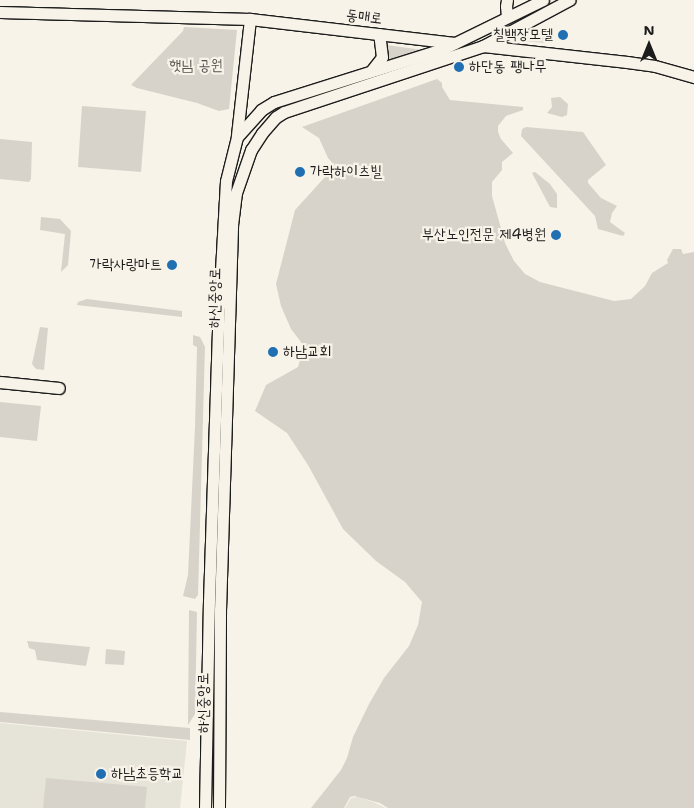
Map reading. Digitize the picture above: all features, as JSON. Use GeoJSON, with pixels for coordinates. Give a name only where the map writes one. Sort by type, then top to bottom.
{"type":"FeatureCollection","features":[{"type":"Feature","properties":{"kind":"street"},"geometry":{"type":"LineString","coordinates":[[507,18],[506,6],[508,0]]}},
{"type":"Feature","properties":{"kind":"street","name":"하신중앙로"},"geometry":{"type":"LineString","coordinates":[[205,808],[215,601],[225,306],[226,180],[237,137],[261,110],[274,102],[454,43],[543,0]]}},
{"type":"Feature","properties":{"kind":"street","name":"하신중앙로"},"geometry":{"type":"LineString","coordinates":[[225,306],[236,193],[251,150],[276,117],[298,106],[483,46],[568,0]]}},
{"type":"Feature","properties":{"kind":"street","name":"동매로"},"geometry":{"type":"LineString","coordinates":[[0,12],[250,19],[483,46]]}},
{"type":"Feature","properties":{"kind":"street"},"geometry":{"type":"LineString","coordinates":[[237,137],[250,19]]}},
{"type":"Feature","properties":{"kind":"street"},"geometry":{"type":"LineString","coordinates":[[371,70],[382,57],[379,34]]}},
{"type":"Feature","properties":{"kind":"street"},"geometry":{"type":"LineString","coordinates":[[483,46],[655,66],[694,77]]}},
{"type":"Feature","properties":{"kind":"street"},"geometry":{"type":"LineString","coordinates":[[0,382],[59,388]]}},
{"type":"Feature","properties":{"kind":"street","name":"하신중앙로"},"geometry":{"type":"LineString","coordinates":[[215,601],[219,808]]}},
{"type":"Feature","properties":{"kind":"street"},"geometry":{"type":"LineString","coordinates":[[207,744],[219,745]]}},
{"type":"Feature","properties":{"kind":"street"},"geometry":{"type":"LineString","coordinates":[[206,784],[219,784]]}},
{"type":"Feature","properties":{"kind":"shaded area","name":"하남초등학교"},"geometry":{"type":"Polygon","coordinates":[[[0,723],[187,741],[180,808],[0,808],[0,723]]]}},
{"type":"Feature","properties":{"kind":"shaded area"},"geometry":{"type":"Polygon","coordinates":[[[358,797],[386,808],[345,808],[351,798],[358,797]]]}},
{"type":"Feature","properties":{"kind":"green space","name":"햇님 공원"},"geometry":{"type":"Polygon","coordinates":[[[184,27],[237,30],[229,109],[219,111],[131,85],[183,31],[184,27]]]}},
{"type":"Feature","properties":{"kind":"green space"},"geometry":{"type":"Polygon","coordinates":[[[540,31],[546,43],[521,41],[540,31]]]}},
{"type":"Feature","properties":{"kind":"green space"},"geometry":{"type":"Polygon","coordinates":[[[386,45],[423,50],[387,62],[386,45]]]}},
{"type":"Feature","properties":{"kind":"green space"},"geometry":{"type":"Polygon","coordinates":[[[437,79],[442,83],[442,87],[450,100],[523,107],[523,110],[506,116],[498,126],[501,139],[513,153],[502,162],[502,170],[492,182],[492,196],[505,243],[514,261],[525,274],[540,282],[614,301],[631,299],[645,286],[652,273],[668,263],[667,260],[673,249],[681,249],[683,254],[694,252],[694,808],[388,808],[380,803],[354,796],[350,797],[344,808],[311,808],[341,770],[347,758],[353,737],[369,704],[384,678],[409,646],[418,625],[422,602],[405,582],[376,561],[343,529],[308,465],[287,433],[255,411],[266,385],[298,367],[302,353],[301,342],[291,329],[281,306],[276,284],[295,210],[335,166],[328,158],[319,138],[302,127],[437,79]]]}},
{"type":"Feature","properties":{"kind":"green space"},"geometry":{"type":"Polygon","coordinates":[[[560,97],[568,104],[567,115],[562,117],[547,113],[552,107],[551,98],[560,97]]]}},
{"type":"Feature","properties":{"kind":"green space"},"geometry":{"type":"Polygon","coordinates":[[[82,106],[146,111],[141,172],[78,167],[82,106]]]}},
{"type":"Feature","properties":{"kind":"green space"},"geometry":{"type":"Polygon","coordinates":[[[526,127],[583,132],[606,165],[588,180],[588,183],[601,198],[617,206],[612,213],[610,222],[625,233],[623,236],[598,229],[595,216],[521,136],[522,129],[526,127]]]}},
{"type":"Feature","properties":{"kind":"green space"},"geometry":{"type":"Polygon","coordinates":[[[0,139],[32,142],[31,179],[29,182],[0,179],[0,139]]]}},
{"type":"Feature","properties":{"kind":"green space"},"geometry":{"type":"Polygon","coordinates":[[[535,172],[550,184],[557,194],[557,208],[550,207],[532,173],[535,172]]]}},
{"type":"Feature","properties":{"kind":"green space"},"geometry":{"type":"Polygon","coordinates":[[[41,217],[60,219],[71,231],[68,265],[61,272],[65,234],[40,230],[41,217]]]}},
{"type":"Feature","properties":{"kind":"green space"},"geometry":{"type":"Polygon","coordinates":[[[87,299],[182,311],[182,317],[77,305],[78,302],[87,299]]]}},
{"type":"Feature","properties":{"kind":"green space"},"geometry":{"type":"Polygon","coordinates":[[[40,327],[48,328],[44,370],[36,369],[32,364],[40,327]]]}},
{"type":"Feature","properties":{"kind":"green space"},"geometry":{"type":"Polygon","coordinates":[[[193,335],[200,337],[205,347],[198,595],[195,599],[183,596],[188,575],[195,427],[197,347],[193,345],[193,335]]]}},
{"type":"Feature","properties":{"kind":"green space"},"geometry":{"type":"Polygon","coordinates":[[[0,402],[41,406],[37,441],[0,437],[0,402]]]}},
{"type":"Feature","properties":{"kind":"green space"},"geometry":{"type":"Polygon","coordinates":[[[189,610],[197,612],[195,714],[188,725],[189,610]]]}},
{"type":"Feature","properties":{"kind":"green space"},"geometry":{"type":"Polygon","coordinates":[[[27,641],[90,647],[86,666],[37,660],[35,650],[29,648],[27,641]]]}},
{"type":"Feature","properties":{"kind":"green space"},"geometry":{"type":"Polygon","coordinates":[[[106,649],[125,651],[124,665],[105,664],[106,649]]]}},
{"type":"Feature","properties":{"kind":"green space"},"geometry":{"type":"Polygon","coordinates":[[[0,712],[190,728],[190,740],[0,722],[0,712]]]}},
{"type":"Feature","properties":{"kind":"green space"},"geometry":{"type":"Polygon","coordinates":[[[46,778],[147,787],[145,808],[43,808],[46,778]]]}},
{"type":"Feature","properties":{"kind":"place","name":"칠백장모텔"},"geometry":{"type":"Point","coordinates":[563,35]}},
{"type":"Feature","properties":{"kind":"place","name":"하단동 팽나무"},"geometry":{"type":"Point","coordinates":[459,67]}},
{"type":"Feature","properties":{"kind":"place","name":"가락하이츠빌"},"geometry":{"type":"Point","coordinates":[300,172]}},
{"type":"Feature","properties":{"kind":"place","name":"부산노인전문 제4병원"},"geometry":{"type":"Point","coordinates":[556,235]}},
{"type":"Feature","properties":{"kind":"place","name":"가락사랑마트"},"geometry":{"type":"Point","coordinates":[172,265]}},
{"type":"Feature","properties":{"kind":"place","name":"하남교회"},"geometry":{"type":"Point","coordinates":[273,352]}},
{"type":"Feature","properties":{"kind":"place","name":"하남초등학교"},"geometry":{"type":"Point","coordinates":[101,774]}}]}
